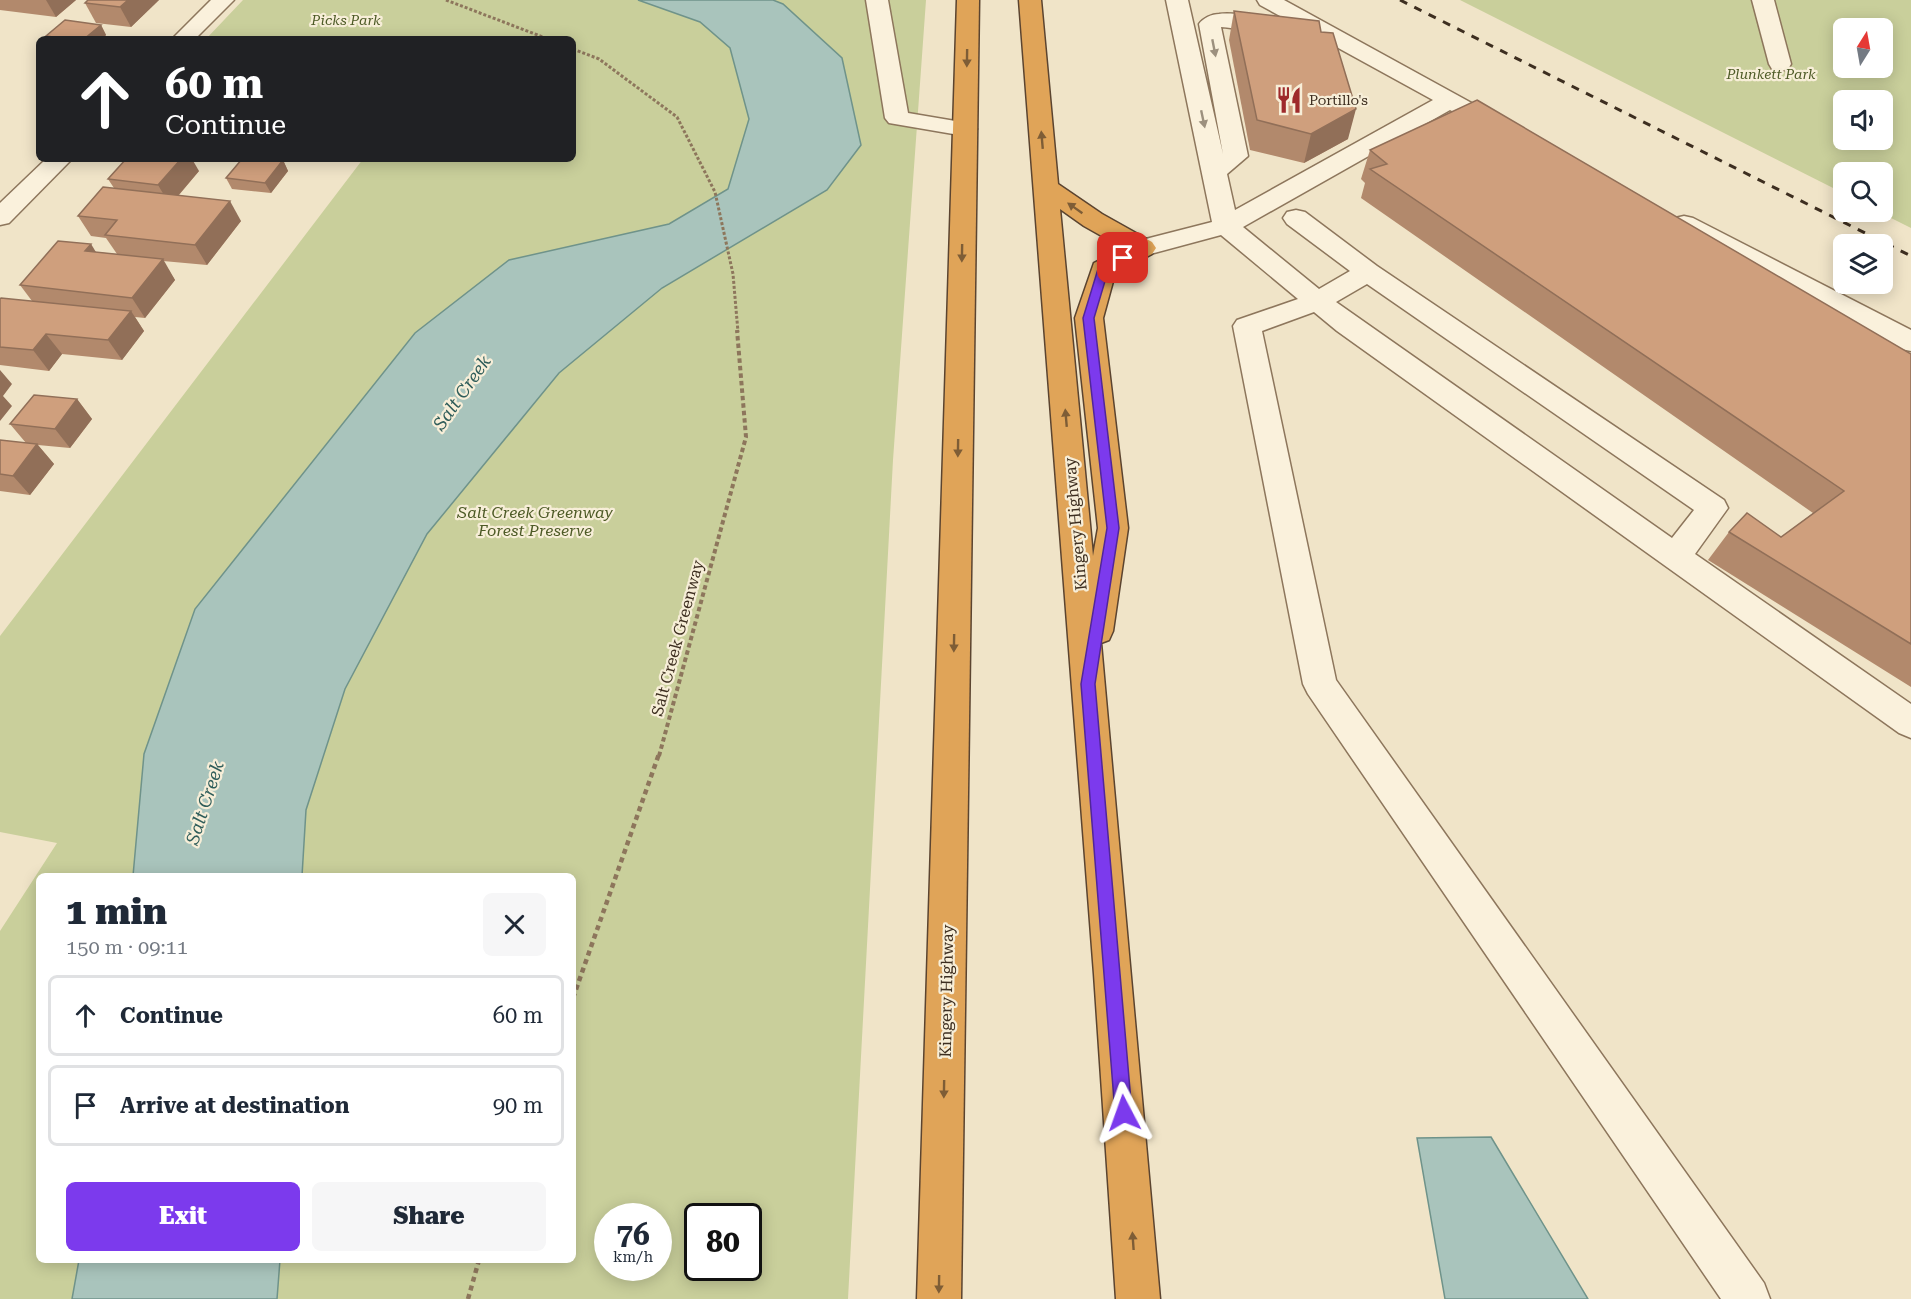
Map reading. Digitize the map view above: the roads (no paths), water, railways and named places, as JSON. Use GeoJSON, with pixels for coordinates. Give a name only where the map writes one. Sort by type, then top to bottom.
{"type":"FeatureCollection","features":[{"type":"Feature","properties":{"kind":"highway","name":"Kingery Highway"},"geometry":{"type":"LineString","coordinates":[[939,1299],[968,0]]}},
{"type":"Feature","properties":{"kind":"highway","name":"Kingery Highway"},"geometry":{"type":"LineString","coordinates":[[1030,0],[1138,1299]]}},
{"type":"Feature","properties":{"kind":"highway"},"geometry":{"type":"LineString","coordinates":[[1046,187],[1093,220],[1143,248]]}},
{"type":"Feature","properties":{"kind":"highway"},"geometry":{"type":"LineString","coordinates":[[1088,684],[1113,528],[1089,318],[1103,269],[1143,248]]}},
{"type":"Feature","properties":{"kind":"street"},"geometry":{"type":"LineString","coordinates":[[186,36],[223,0]]}},
{"type":"Feature","properties":{"kind":"street"},"geometry":{"type":"LineString","coordinates":[[877,0],[897,118],[965,129]]}},
{"type":"Feature","properties":{"kind":"street"},"geometry":{"type":"LineString","coordinates":[[1177,0],[1226,226],[1347,325],[1911,723]]}},
{"type":"Feature","properties":{"kind":"street"},"geometry":{"type":"LineString","coordinates":[[1268,0],[1522,139]]}},
{"type":"Feature","properties":{"kind":"street"},"geometry":{"type":"LineString","coordinates":[[1763,0],[1780,64]]}},
{"type":"Feature","properties":{"kind":"street"},"geometry":{"type":"LineString","coordinates":[[1214,172],[1236,156],[1210,24],[1221,20],[1270,26],[1392,84],[1419,84]]}},
{"type":"Feature","properties":{"kind":"street"},"geometry":{"type":"LineString","coordinates":[[1143,248],[1226,226],[1449,101]]}},
{"type":"Feature","properties":{"kind":"street"},"geometry":{"type":"LineString","coordinates":[[0,217],[57,162]]}},
{"type":"Feature","properties":{"kind":"street"},"geometry":{"type":"LineString","coordinates":[[1659,210],[1911,342]]}},
{"type":"Feature","properties":{"kind":"street"},"geometry":{"type":"LineString","coordinates":[[1296,218],[1368,272],[1713,508],[1675,557]]}},
{"type":"Feature","properties":{"kind":"street"},"geometry":{"type":"LineString","coordinates":[[1368,272],[1318,301],[1246,326],[1320,684],[1748,1299]]}},
{"type":"Feature","properties":{"kind":"water","name":"Salt Creek"},"geometry":{"type":"Polygon","coordinates":[[[638,0],[773,0],[783,4],[842,58],[861,145],[827,190],[662,288],[559,373],[427,534],[345,689],[306,810],[302,873],[133,873],[144,754],[195,609],[415,333],[509,260],[669,224],[728,189],[749,119],[730,48],[700,22],[638,0]]]}},
{"type":"Feature","properties":{"kind":"water"},"geometry":{"type":"Polygon","coordinates":[[[1491,1137],[1588,1299],[1445,1299],[1417,1138],[1491,1137]]]}},
{"type":"Feature","properties":{"kind":"water"},"geometry":{"type":"Polygon","coordinates":[[[78,1263],[280,1263],[277,1299],[72,1299],[78,1263]]]}},
{"type":"Feature","properties":{"kind":"railway"},"geometry":{"type":"LineString","coordinates":[[1400,0],[1911,256]]}},
{"type":"Feature","properties":{"kind":"place","name":"Portillo's"},"geometry":{"type":"Point","coordinates":[1289,100]}},
{"type":"Feature","properties":{"kind":"park label","name":"Picks Park"},"geometry":{"type":"Point","coordinates":[346,20]}},
{"type":"Feature","properties":{"kind":"park label","name":"Plunkett Park"},"geometry":{"type":"Point","coordinates":[1771,74]}},
{"type":"Feature","properties":{"kind":"park label","name":"Salt Creek Greenway Forest Preserve"},"geometry":{"type":"Point","coordinates":[535,521]}}]}
